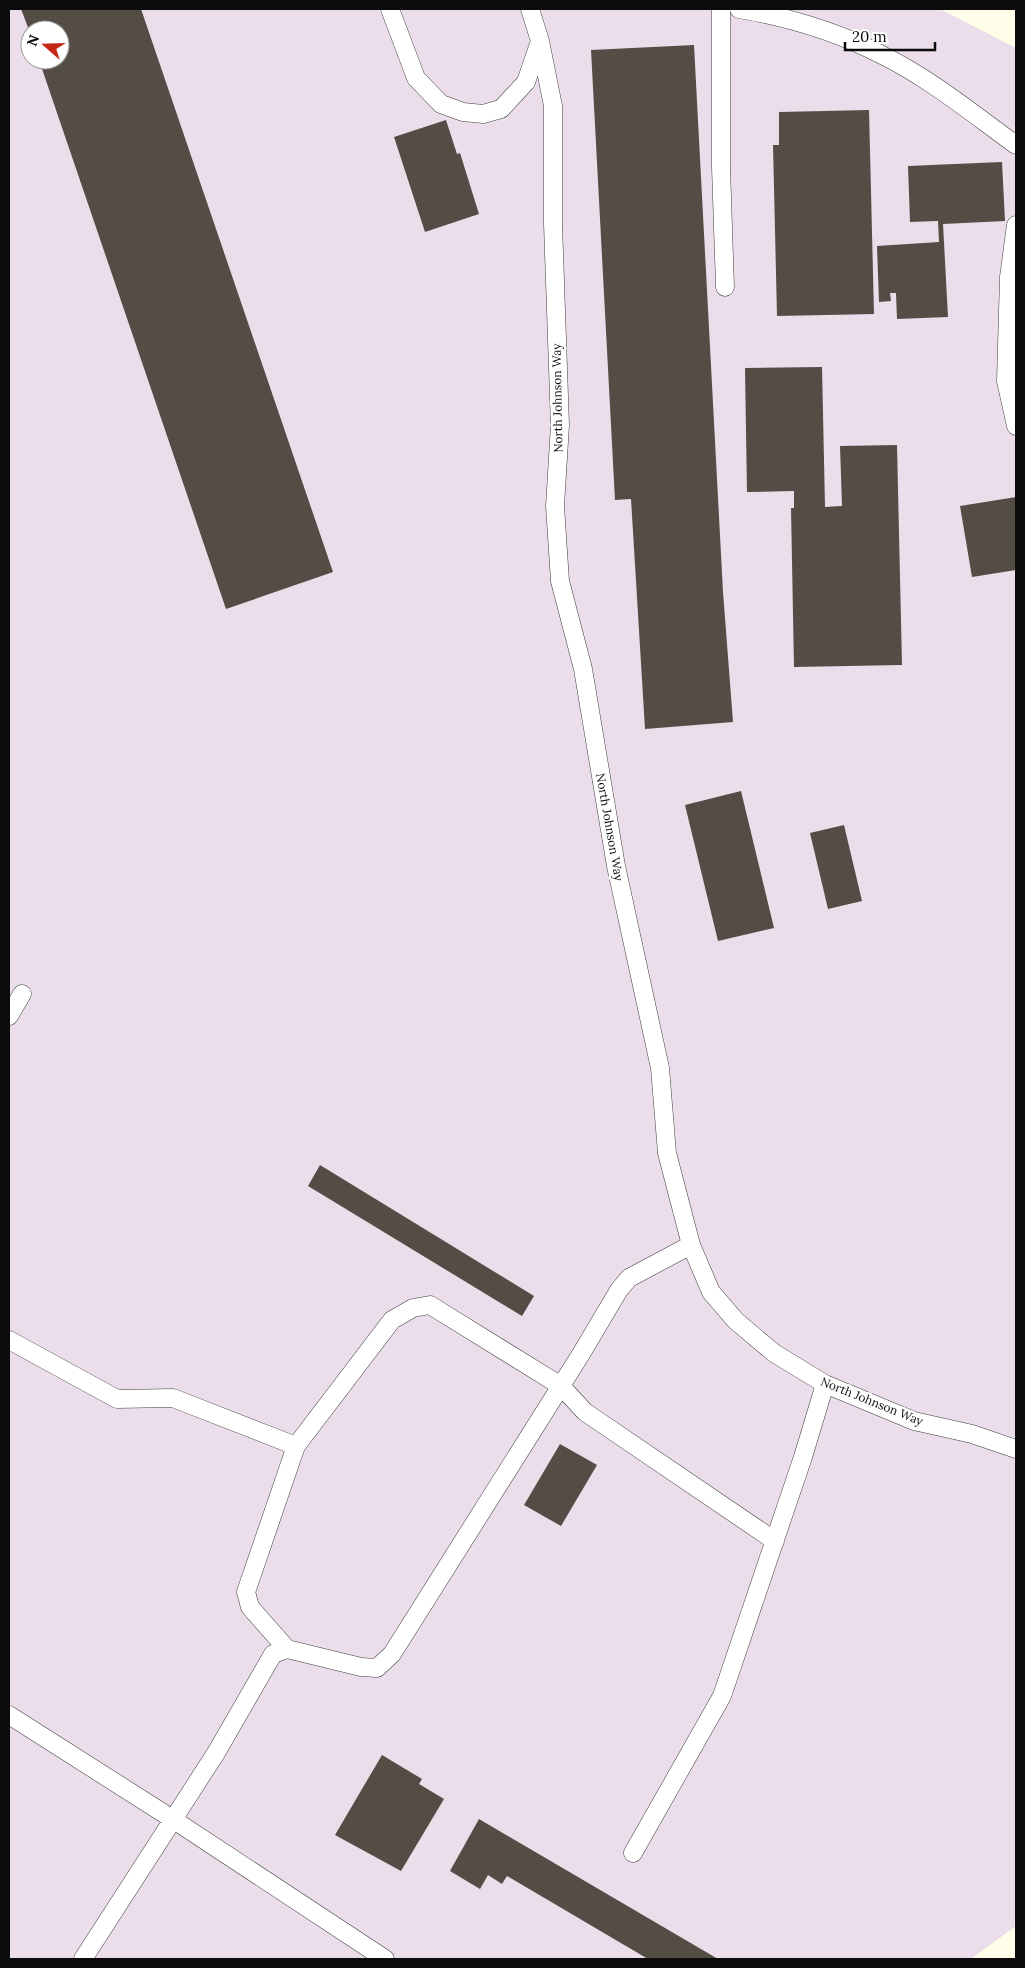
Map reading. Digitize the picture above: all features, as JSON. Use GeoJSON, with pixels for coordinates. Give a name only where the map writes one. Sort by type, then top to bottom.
{"type":"FeatureCollection","features":[{"type":"Feature","properties":{"kind":"lane"},"geometry":{"type":"LineString","coordinates":[[390,9],[416,78],[441,104],[463,112],[483,114],[502,109],[526,82],[540,41]]}},
{"type":"Feature","properties":{"kind":"lane","name":"North Johnson Way"},"geometry":{"type":"LineString","coordinates":[[530,9],[540,41],[554,106],[553,224],[560,425],[555,506],[560,581],[583,669],[616,866],[660,1068],[667,1153],[691,1245],[711,1292],[736,1321],[774,1352],[825,1384],[914,1421],[972,1434],[1016,1449]]}},
{"type":"Feature","properties":{"kind":"lane"},"geometry":{"type":"LineString","coordinates":[[722,9],[721,167],[725,286]]}},
{"type":"Feature","properties":{"kind":"lane"},"geometry":{"type":"LineString","coordinates":[[739,9],[774,15],[828,32],[880,54],[921,78],[1016,145]]}},
{"type":"Feature","properties":{"kind":"lane"},"geometry":{"type":"LineString","coordinates":[[1016,225],[1009,277],[1006,382],[1016,426]]}},
{"type":"Feature","properties":{"kind":"lane"},"geometry":{"type":"LineString","coordinates":[[9,1016],[22,994]]}},
{"type":"Feature","properties":{"kind":"lane"},"geometry":{"type":"LineString","coordinates":[[83,1959],[216,1753],[273,1654],[287,1649],[360,1667],[377,1668],[392,1654],[620,1290],[629,1278],[691,1245]]}},
{"type":"Feature","properties":{"kind":"lane"},"geometry":{"type":"LineString","coordinates":[[287,1649],[250,1608],[246,1592],[296,1446],[392,1320],[413,1308],[430,1305],[561,1386],[585,1412],[775,1541]]}},
{"type":"Feature","properties":{"kind":"lane"},"geometry":{"type":"LineString","coordinates":[[9,1340],[117,1399],[173,1398],[296,1446]]}},
{"type":"Feature","properties":{"kind":"lane"},"geometry":{"type":"LineString","coordinates":[[633,1853],[722,1696],[775,1541],[825,1384]]}},
{"type":"Feature","properties":{"kind":"lane"},"geometry":{"type":"LineString","coordinates":[[9,1715],[174,1820],[385,1959]]}},
{"type":"Feature","properties":{"kind":"shaded area"},"geometry":{"type":"Polygon","coordinates":[[[9,9],[940,9],[1016,48],[1016,1926],[971,1959],[9,1959],[9,9]]]}},
{"type":"Feature","properties":{"kind":"building"},"geometry":{"type":"Polygon","coordinates":[[[21,9],[141,9],[333,572],[226,609],[42,70],[70,70],[70,20],[25,20],[21,9]]]}},
{"type":"Feature","properties":{"kind":"building"},"geometry":{"type":"Polygon","coordinates":[[[694,45],[723,592],[733,722],[645,729],[631,499],[615,500],[591,50],[694,45]]]}},
{"type":"Feature","properties":{"kind":"building"},"geometry":{"type":"Polygon","coordinates":[[[869,110],[874,314],[777,316],[773,145],[779,145],[779,112],[869,110]]]}},
{"type":"Feature","properties":{"kind":"building"},"geometry":{"type":"Polygon","coordinates":[[[446,120],[457,154],[460,153],[479,214],[425,232],[394,137],[446,120]]]}},
{"type":"Feature","properties":{"kind":"building"},"geometry":{"type":"Polygon","coordinates":[[[1002,162],[1005,221],[943,224],[948,317],[897,319],[896,293],[890,293],[891,301],[879,302],[877,246],[939,242],[938,221],[910,222],[908,166],[1002,162]]]}},
{"type":"Feature","properties":{"kind":"building"},"geometry":{"type":"Polygon","coordinates":[[[822,367],[825,507],[842,506],[840,446],[897,445],[902,665],[794,667],[791,508],[794,508],[794,491],[747,492],[745,368],[822,367]]]}},
{"type":"Feature","properties":{"kind":"building"},"geometry":{"type":"Polygon","coordinates":[[[1016,497],[1016,570],[972,577],[960,506],[1016,497]]]}},
{"type":"Feature","properties":{"kind":"building"},"geometry":{"type":"Polygon","coordinates":[[[741,791],[774,928],[718,941],[685,805],[741,791]]]}},
{"type":"Feature","properties":{"kind":"building"},"geometry":{"type":"Polygon","coordinates":[[[844,825],[862,901],[828,909],[810,833],[844,825]]]}},
{"type":"Feature","properties":{"kind":"building"},"geometry":{"type":"Polygon","coordinates":[[[320,1165],[534,1296],[522,1316],[308,1186],[320,1165]]]}},
{"type":"Feature","properties":{"kind":"building"},"geometry":{"type":"Polygon","coordinates":[[[560,1444],[597,1465],[561,1526],[524,1505],[560,1444]]]}},
{"type":"Feature","properties":{"kind":"building"},"geometry":{"type":"Polygon","coordinates":[[[382,1755],[422,1779],[419,1784],[444,1799],[401,1871],[335,1835],[382,1755]]]}},
{"type":"Feature","properties":{"kind":"building"},"geometry":{"type":"Polygon","coordinates":[[[479,1819],[718,1959],[648,1959],[507,1876],[502,1884],[488,1875],[480,1889],[450,1871],[479,1819]]]}}]}
